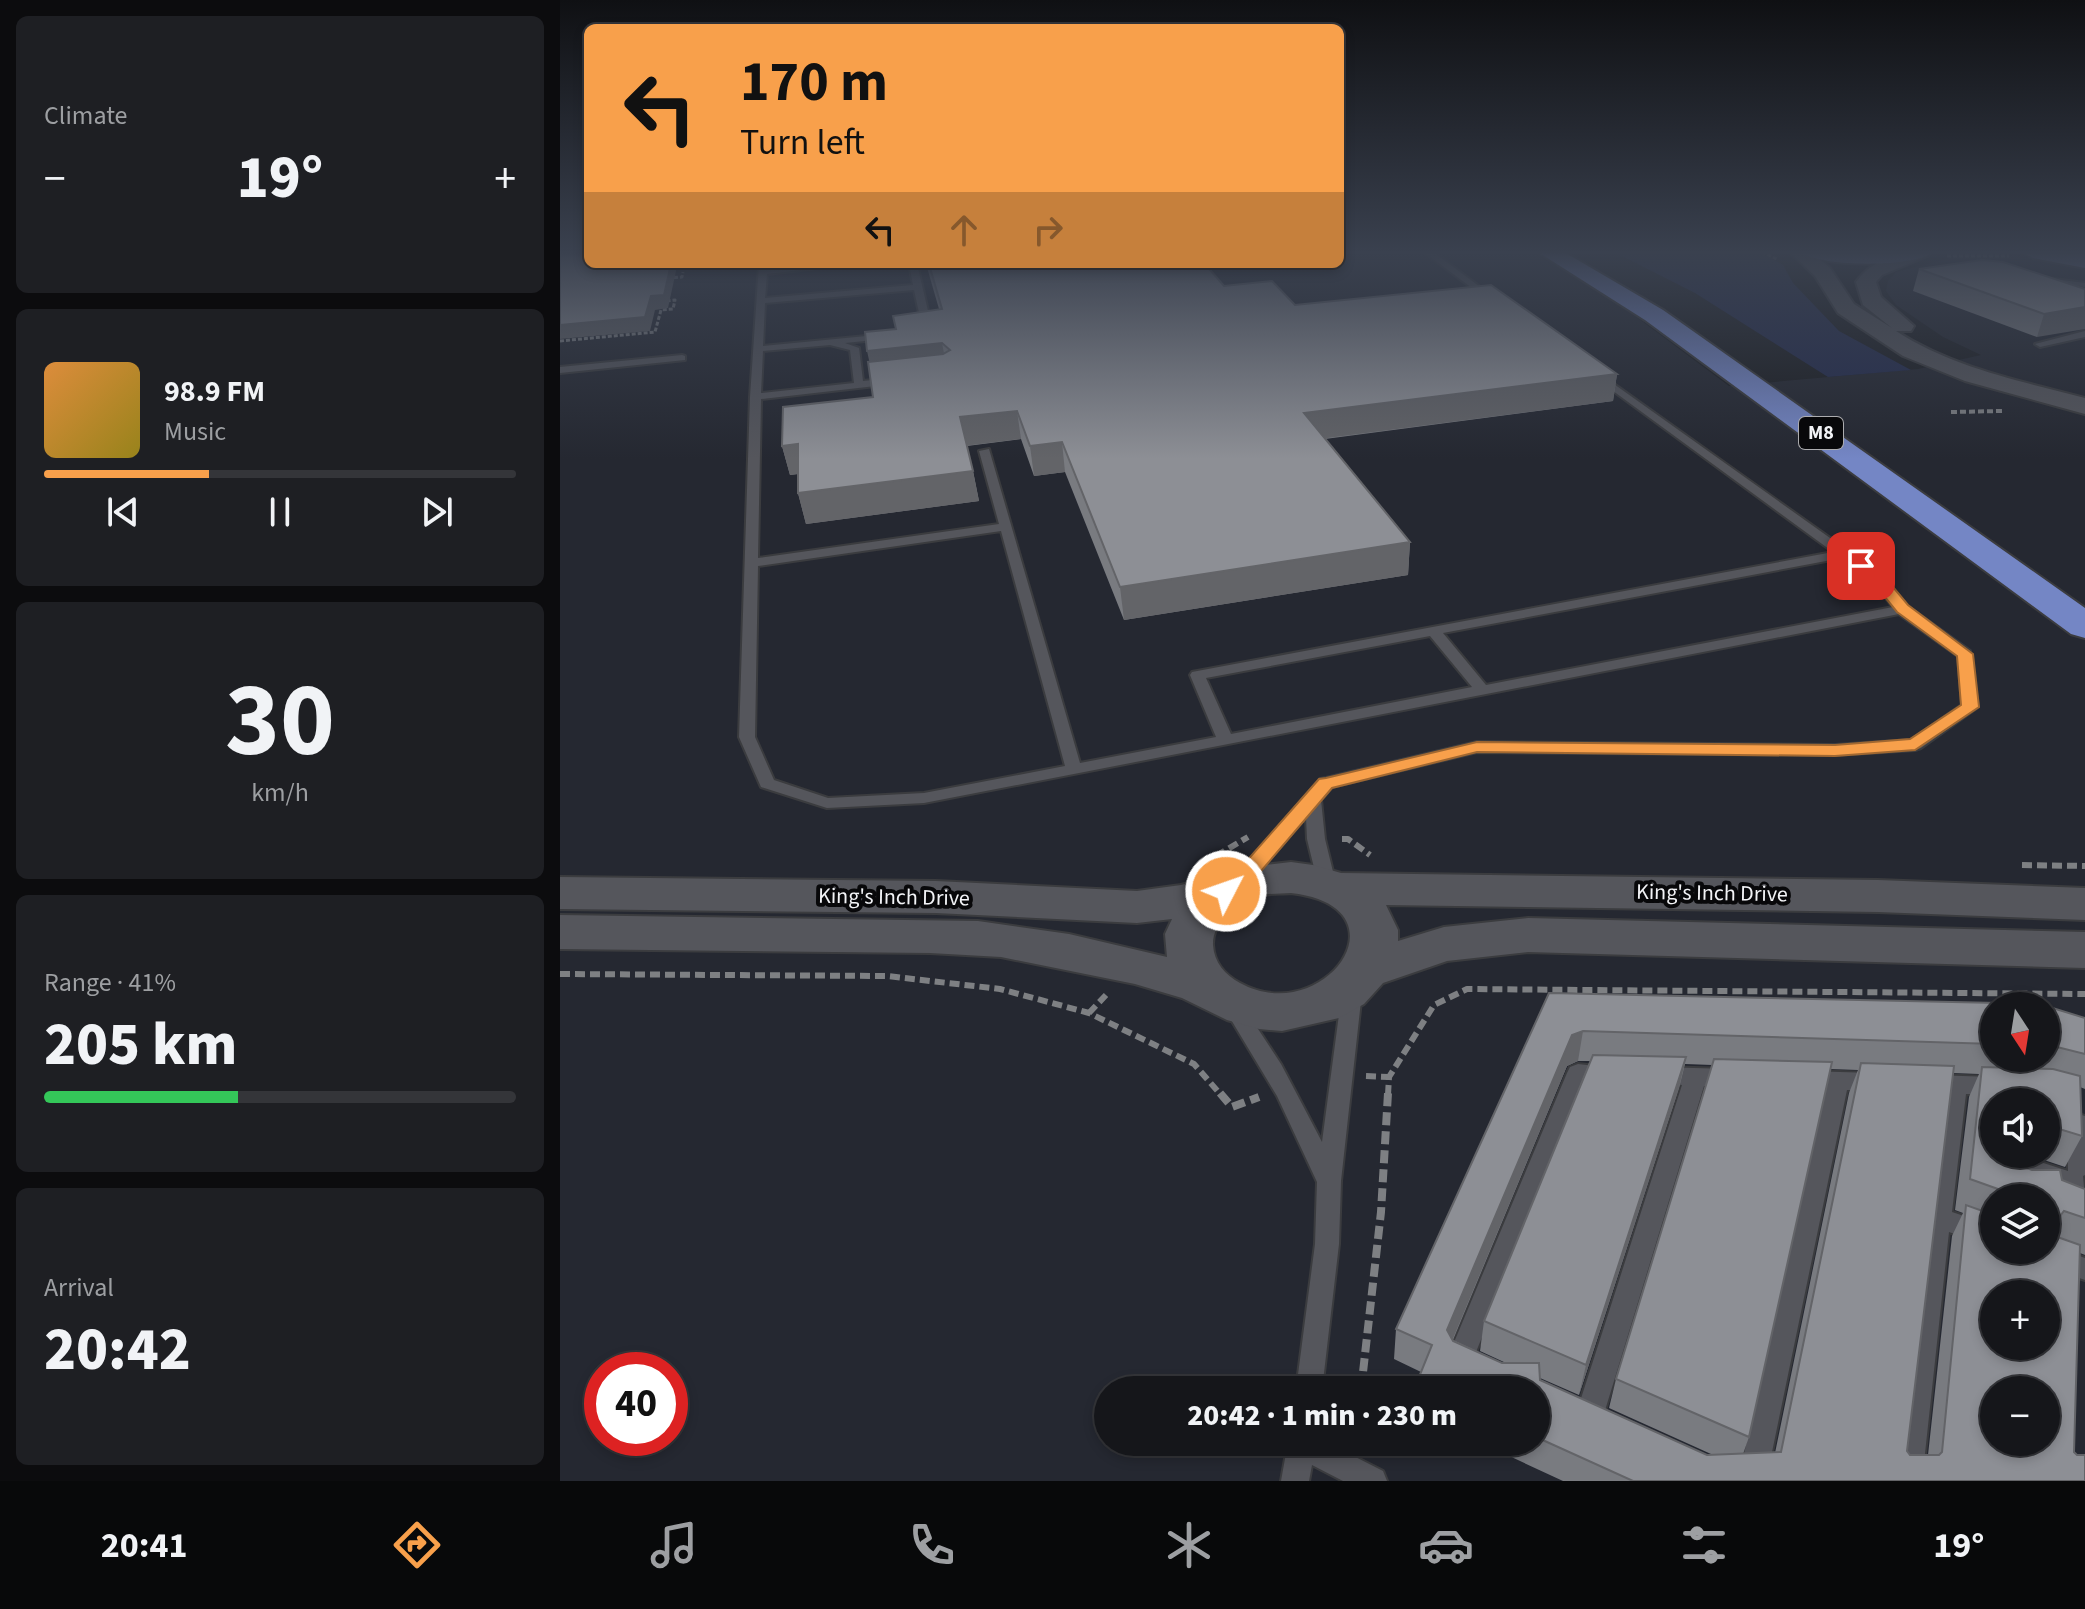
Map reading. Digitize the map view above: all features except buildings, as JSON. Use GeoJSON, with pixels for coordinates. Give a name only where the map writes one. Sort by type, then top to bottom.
{"type":"FeatureCollection","features":[{"type":"Feature","properties":{"kind":"highway","name":"M8"},"geometry":{"type":"LineString","coordinates":[[1662,321],[2085,626]]}},
{"type":"Feature","properties":{"kind":"highway","name":"M8"},"geometry":{"type":"LineString","coordinates":[[1685,321],[2085,596]]}},
{"type":"Feature","properties":{"kind":"street"},"geometry":{"type":"LineString","coordinates":[[1866,321],[1911,351],[1974,376],[2085,406]]}},
{"type":"Feature","properties":{"kind":"street"},"geometry":{"type":"LineString","coordinates":[[1898,321],[1941,347],[2002,371],[2085,395]]}},
{"type":"Feature","properties":{"kind":"street","name":"King's Inch Drive"},"geometry":{"type":"LineString","coordinates":[[560,893],[993,899],[1141,907],[1282,877],[1333,887],[1878,896],[2085,904]]}},
{"type":"Feature","properties":{"kind":"street"},"geometry":{"type":"LineString","coordinates":[[1333,887],[1360,905],[1373,925],[1376,947],[1361,978]]}},
{"type":"Feature","properties":{"kind":"street"},"geometry":{"type":"LineString","coordinates":[[1218,994],[1192,966],[1187,944],[1193,924],[1206,905],[1232,888]]}},
{"type":"Feature","properties":{"kind":"street","name":"King's Inch Drive"},"geometry":{"type":"LineString","coordinates":[[560,932],[951,936],[1022,943],[1133,965],[1258,1010],[1291,1011],[1323,1004],[1361,978],[1444,944],[1528,935],[2085,950]]}},
{"type":"Feature","properties":{"kind":"lane"},"geometry":{"type":"LineString","coordinates":[[758,321],[747,737],[767,783],[827,803],[924,798],[1902,609]]}},
{"type":"Feature","properties":{"kind":"lane"},"geometry":{"type":"LineString","coordinates":[[912,331],[927,328],[925,321]]}},
{"type":"Feature","properties":{"kind":"lane"},"geometry":{"type":"LineString","coordinates":[[2040,344],[2085,334]]}},
{"type":"Feature","properties":{"kind":"lane"},"geometry":{"type":"LineString","coordinates":[[757,349],[897,335]]}},
{"type":"Feature","properties":{"kind":"lane"},"geometry":{"type":"LineString","coordinates":[[830,342],[854,348],[859,385]]}},
{"type":"Feature","properties":{"kind":"lane"},"geometry":{"type":"LineString","coordinates":[[560,370],[682,358]]}},
{"type":"Feature","properties":{"kind":"lane"},"geometry":{"type":"LineString","coordinates":[[1232,888],[1326,783],[1477,747],[1835,750],[1915,745],[1970,707],[1965,654],[1902,609],[1877,578],[1579,362]]}},
{"type":"Feature","properties":{"kind":"lane"},"geometry":{"type":"LineString","coordinates":[[755,397],[903,380]]}},
{"type":"Feature","properties":{"kind":"lane"},"geometry":{"type":"LineString","coordinates":[[985,451],[1074,769]]}},
{"type":"Feature","properties":{"kind":"lane"},"geometry":{"type":"LineString","coordinates":[[751,563],[1006,527]]}},
{"type":"Feature","properties":{"kind":"lane"},"geometry":{"type":"LineString","coordinates":[[1226,740],[1197,675],[1845,554]]}},
{"type":"Feature","properties":{"kind":"lane"},"geometry":{"type":"LineString","coordinates":[[1433,630],[1482,690]]}},
{"type":"Feature","properties":{"kind":"lane"},"geometry":{"type":"LineString","coordinates":[[1313,801],[1317,842],[1333,887]]}},
{"type":"Feature","properties":{"kind":"lane"},"geometry":{"type":"LineString","coordinates":[[1311,1376],[1327,1244],[1329,1181],[1342,1075],[1361,978]]}},
{"type":"Feature","properties":{"kind":"lane"},"geometry":{"type":"LineString","coordinates":[[1218,994],[1263,1048],[1329,1181]]}},
{"type":"Feature","properties":{"kind":"lane"},"geometry":{"type":"LineString","coordinates":[[1488,1371],[1460,1359],[1578,1073],[1754,1078]]}},
{"type":"Feature","properties":{"kind":"lane"},"geometry":{"type":"LineString","coordinates":[[1589,1417],[1696,1077]]}},
{"type":"Feature","properties":{"kind":"lane"},"geometry":{"type":"LineString","coordinates":[[1783,1079],[2010,1087]]}},
{"type":"Feature","properties":{"kind":"lane"},"geometry":{"type":"LineString","coordinates":[[1752,1481],[1838,1081]]}},
{"type":"Feature","properties":{"kind":"lane"},"geometry":{"type":"LineString","coordinates":[[1908,1481],[1956,1085]]}},
{"type":"Feature","properties":{"kind":"lane"},"geometry":{"type":"LineString","coordinates":[[2020,1184],[1984,1165],[2082,1178],[2078,1098]]}},
{"type":"Feature","properties":{"kind":"lane"},"geometry":{"type":"LineString","coordinates":[[1939,1218],[1980,1232]]}},
{"type":"Feature","properties":{"kind":"lane"},"geometry":{"type":"LineString","coordinates":[[2060,1260],[2082,1268],[2077,1297]]}},
{"type":"Feature","properties":{"kind":"lane"},"geometry":{"type":"LineString","coordinates":[[1563,1405],[1618,1430]]}},
{"type":"Feature","properties":{"kind":"lane"},"geometry":{"type":"LineString","coordinates":[[1295,1481],[1299,1456]]}},
{"type":"Feature","properties":{"kind":"lane"},"geometry":{"type":"LineString","coordinates":[[1326,1456],[1373,1481]]}},
{"type":"Feature","properties":{"kind":"path"},"geometry":{"type":"LineString","coordinates":[[651,339],[657,321]]}},
{"type":"Feature","properties":{"kind":"path"},"geometry":{"type":"LineString","coordinates":[[639,340],[641,333]]}},
{"type":"Feature","properties":{"kind":"path"},"geometry":{"type":"LineString","coordinates":[[560,341],[664,333]]}},
{"type":"Feature","properties":{"kind":"path"},"geometry":{"type":"LineString","coordinates":[[628,341],[630,334]]}},
{"type":"Feature","properties":{"kind":"path"},"geometry":{"type":"LineString","coordinates":[[616,342],[618,335]]}},
{"type":"Feature","properties":{"kind":"path"},"geometry":{"type":"LineString","coordinates":[[604,343],[606,336]]}},
{"type":"Feature","properties":{"kind":"path"},"geometry":{"type":"LineString","coordinates":[[592,344],[594,337]]}},
{"type":"Feature","properties":{"kind":"path"},"geometry":{"type":"LineString","coordinates":[[580,346],[583,338]]}},
{"type":"Feature","properties":{"kind":"path"},"geometry":{"type":"LineString","coordinates":[[568,347],[571,340]]}},
{"type":"Feature","properties":{"kind":"path"},"geometry":{"type":"LineString","coordinates":[[1951,412],[2006,411]]}},
{"type":"Feature","properties":{"kind":"path"},"geometry":{"type":"LineString","coordinates":[[560,974],[887,976],[1000,989],[1089,1013],[1194,1064],[1232,1107],[1285,1088]]}},
{"type":"Feature","properties":{"kind":"path"},"geometry":{"type":"LineString","coordinates":[[1342,1075],[1389,1077]]}},
{"type":"Feature","properties":{"kind":"shaded area"},"geometry":{"type":"Polygon","coordinates":[[[560,321],[1642,321],[1729,386],[1918,369],[1981,355],[1943,337],[1920,321],[2085,321],[2085,1481],[560,1481],[560,321]]]}},
{"type":"Feature","properties":{"kind":"shaded area"},"geometry":{"type":"Polygon","coordinates":[[[1740,321],[1830,321],[1839,331],[1911,370],[1828,377],[1740,321]]]}},
{"type":"Feature","properties":{"kind":"route"},"geometry":{"type":"LineString","coordinates":[[1226,891],[1237,886],[1326,783],[1477,747],[1835,750],[1915,745],[1970,707],[1965,654],[1902,609],[1877,578],[1861,566]]}}]}
